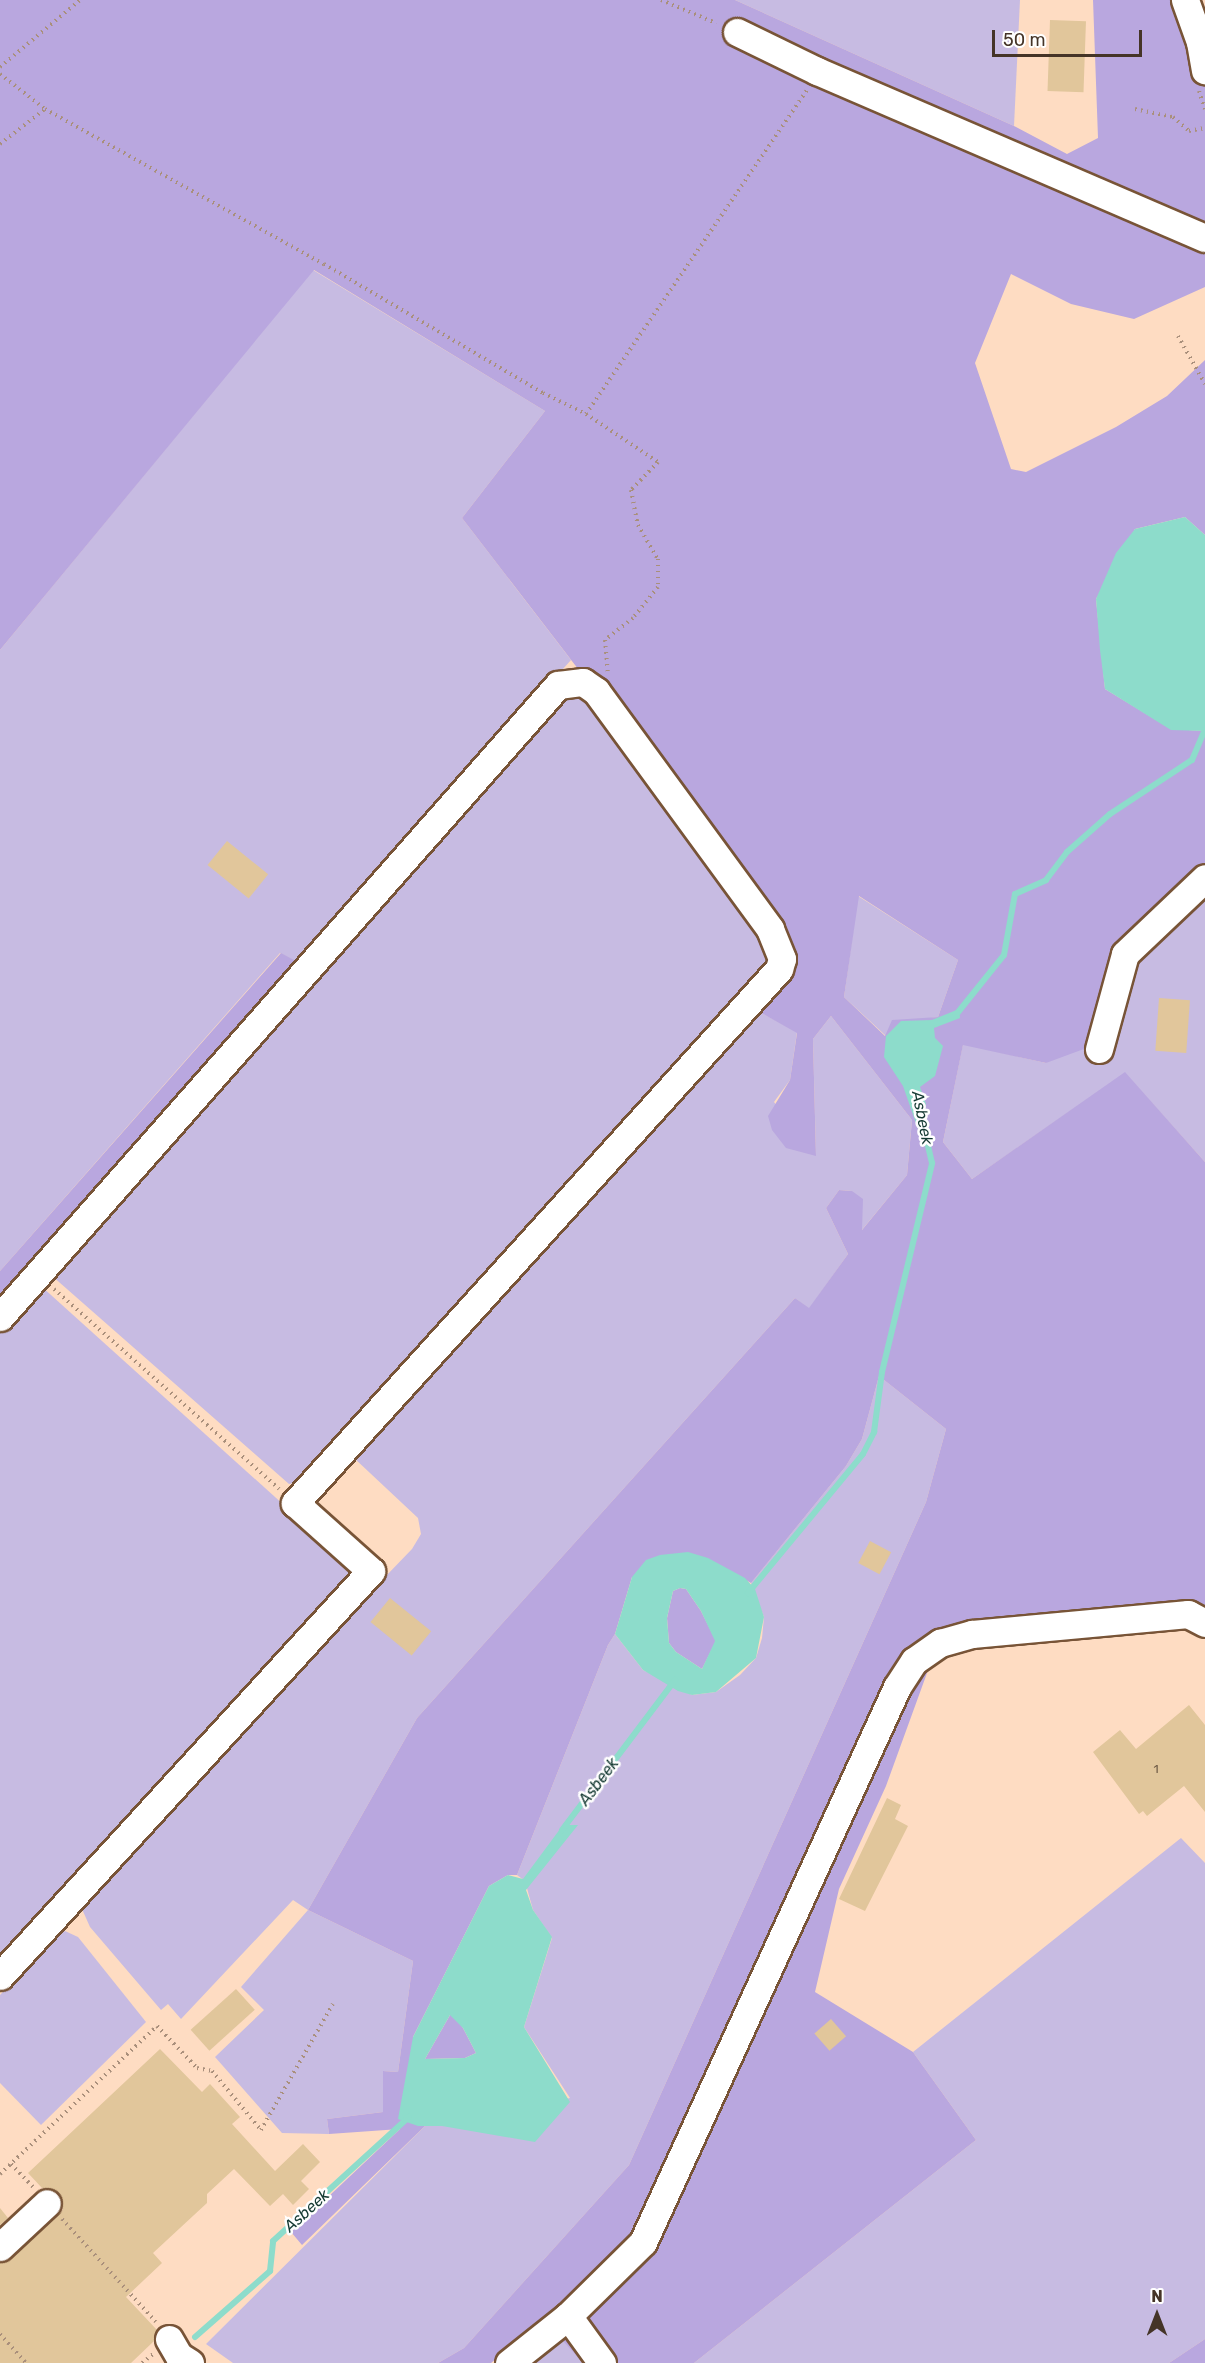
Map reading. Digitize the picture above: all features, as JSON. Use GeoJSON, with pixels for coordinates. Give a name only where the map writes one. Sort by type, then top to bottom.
{"type":"FeatureCollection","features":[{"type":"Feature","properties":{"kind":"street"},"geometry":{"type":"LineString","coordinates":[[1185,0],[1200,42],[1205,71]]}},
{"type":"Feature","properties":{"kind":"street"},"geometry":{"type":"LineString","coordinates":[[737,32],[817,71],[1205,238]]}},
{"type":"Feature","properties":{"kind":"street"},"geometry":{"type":"LineString","coordinates":[[0,1317],[558,686],[583,682],[596,692],[770,929],[782,959],[779,969],[296,1503],[371,1571],[0,1976]]}},
{"type":"Feature","properties":{"kind":"street"},"geometry":{"type":"LineString","coordinates":[[1099,1049],[1125,954],[1205,878]]}},
{"type":"Feature","properties":{"kind":"street"},"geometry":{"type":"LineString","coordinates":[[509,2363],[568,2316],[643,2242],[897,1687],[914,1661],[940,1643],[972,1634],[1188,1614],[1205,1623]]}},
{"type":"Feature","properties":{"kind":"street"},"geometry":{"type":"LineString","coordinates":[[0,2247],[47,2203]]}},
{"type":"Feature","properties":{"kind":"street"},"geometry":{"type":"LineString","coordinates":[[568,2316],[602,2363]]}},
{"type":"Feature","properties":{"kind":"street"},"geometry":{"type":"LineString","coordinates":[[169,2339],[179,2356],[190,2363]]}},
{"type":"Feature","properties":{"kind":"path"},"geometry":{"type":"LineString","coordinates":[[0,67],[80,0]]}},
{"type":"Feature","properties":{"kind":"path"},"geometry":{"type":"LineString","coordinates":[[661,0],[737,32]]}},
{"type":"Feature","properties":{"kind":"path"},"geometry":{"type":"LineString","coordinates":[[586,414],[795,109],[817,71]]}},
{"type":"Feature","properties":{"kind":"path"},"geometry":{"type":"LineString","coordinates":[[0,74],[45,109],[324,264],[543,393],[586,414],[658,462],[631,490],[638,525],[658,559],[658,587],[633,618],[605,640],[608,676]]}},
{"type":"Feature","properties":{"kind":"path"},"geometry":{"type":"LineString","coordinates":[[0,144],[45,109]]}},
{"type":"Feature","properties":{"kind":"path"},"geometry":{"type":"LineString","coordinates":[[1135,109],[1173,117],[1189,131],[1205,128]]}},
{"type":"Feature","properties":{"kind":"path"},"geometry":{"type":"LineString","coordinates":[[1178,336],[1205,384]]}},
{"type":"Feature","properties":{"kind":"path"},"geometry":{"type":"LineString","coordinates":[[37,1275],[296,1503]]}},
{"type":"Feature","properties":{"kind":"path"},"geometry":{"type":"LineString","coordinates":[[0,2174],[158,2026],[197,2068],[212,2071],[261,2130],[333,2004]]}},
{"type":"Feature","properties":{"kind":"path"},"geometry":{"type":"LineString","coordinates":[[11,2164],[169,2339],[142,2363]]}},
{"type":"Feature","properties":{"kind":"path"},"geometry":{"type":"LineString","coordinates":[[0,2334],[26,2363]]}},
{"type":"Feature","properties":{"kind":"shaded area"},"geometry":{"type":"Polygon","coordinates":[[[0,0],[735,0],[1014,126],[1067,154],[1098,138],[1093,0],[1198,0],[1205,22],[1205,287],[1134,319],[1071,304],[1011,274],[975,363],[1011,469],[1026,472],[1116,427],[1167,396],[1205,360],[1205,535],[1185,517],[1135,529],[1096,599],[1105,689],[1171,729],[1205,731],[1205,900],[1136,962],[1119,1036],[1046,1063],[963,1045],[943,1142],[972,1179],[1125,1072],[1205,1162],[1205,1611],[935,1651],[886,1786],[839,1889],[815,1992],[913,2052],[976,2140],[694,2363],[583,2363],[544,2320],[491,2363],[438,2363],[464,2348],[629,2165],[926,1502],[946,1429],[879,1376],[862,1439],[846,1466],[751,1583],[732,1572],[632,1577],[615,1634],[608,1645],[517,1875],[508,1875],[489,1886],[413,2037],[418,2126],[426,2125],[302,2245],[291,2232],[400,2129],[329,2134],[327,2119],[383,2112],[383,2071],[398,2072],[413,1961],[308,1910],[417,1718],[795,1298],[809,1308],[848,1254],[826,1208],[839,1190],[852,1191],[863,1199],[862,1230],[907,1175],[912,1120],[831,1016],[813,1039],[816,1156],[786,1148],[772,1130],[768,1116],[790,1080],[797,1033],[756,1010],[783,975],[794,950],[462,518],[545,411],[314,270],[0,650],[0,0]],[[859,896],[844,997],[885,1036],[892,1020],[938,1017],[958,960],[859,896]]]}},
{"type":"Feature","properties":{"kind":"shaded area"},"geometry":{"type":"Polygon","coordinates":[[[735,0],[1020,0],[1014,126],[735,0]]]}},
{"type":"Feature","properties":{"kind":"shaded area"},"geometry":{"type":"Polygon","coordinates":[[[313,270],[545,411],[462,518],[571,660],[299,963],[280,953],[0,1271],[0,650],[313,270]]]}},
{"type":"Feature","properties":{"kind":"shaded area"},"geometry":{"type":"Polygon","coordinates":[[[581,693],[762,927],[772,967],[299,1482],[289,1484],[51,1275],[322,975],[547,714],[566,694],[581,693]]]}},
{"type":"Feature","properties":{"kind":"shaded area"},"geometry":{"type":"Polygon","coordinates":[[[858,896],[958,960],[938,1017],[908,1021],[886,1036],[844,997],[858,896]]]}},
{"type":"Feature","properties":{"kind":"shaded area"},"geometry":{"type":"Polygon","coordinates":[[[1205,900],[1205,1162],[1125,1073],[972,1179],[943,1142],[963,1044],[1046,1063],[1136,962],[1205,900]]]}},
{"type":"Feature","properties":{"kind":"shaded area"},"geometry":{"type":"Polygon","coordinates":[[[281,953],[322,975],[0,1332],[0,1271],[281,953]]]}},
{"type":"Feature","properties":{"kind":"shaded area"},"geometry":{"type":"Polygon","coordinates":[[[756,1010],[797,1032],[790,1080],[774,1102],[816,1155],[813,1039],[831,1016],[912,1120],[907,1175],[861,1231],[852,1191],[839,1190],[826,1208],[848,1254],[809,1309],[795,1298],[417,1718],[308,1910],[293,1900],[181,2019],[168,2004],[161,2010],[90,1927],[82,1909],[305,1660],[412,1549],[421,1534],[418,1518],[354,1458],[756,1010]]]}},
{"type":"Feature","properties":{"kind":"shaded area"},"geometry":{"type":"Polygon","coordinates":[[[41,1286],[357,1571],[0,1965],[0,1332],[41,1286]]]}},
{"type":"Feature","properties":{"kind":"shaded area"},"geometry":{"type":"Polygon","coordinates":[[[879,1376],[946,1429],[926,1502],[629,2165],[464,2348],[438,2363],[233,2363],[206,2344],[426,2125],[442,2126],[570,2098],[524,2027],[552,1938],[533,1910],[525,1881],[517,1875],[608,1645],[615,1634],[643,1670],[692,1695],[716,1692],[740,1675],[756,1658],[762,1638],[764,1617],[751,1583],[846,1466],[862,1439],[879,1376]]]}},
{"type":"Feature","properties":{"kind":"shaded area"},"geometry":{"type":"Polygon","coordinates":[[[680,1588],[686,1589],[701,1611],[716,1641],[702,1669],[676,1652],[669,1643],[667,1618],[673,1591],[680,1588]]]}},
{"type":"Feature","properties":{"kind":"shaded area"},"geometry":{"type":"Polygon","coordinates":[[[1181,1838],[1205,1863],[1205,2339],[1169,2363],[694,2363],[976,2140],[913,2052],[1181,1838]]]}},
{"type":"Feature","properties":{"kind":"shaded area"},"geometry":{"type":"Polygon","coordinates":[[[308,1910],[413,1961],[398,2072],[383,2071],[383,2112],[327,2119],[329,2134],[282,2133],[215,2057],[264,2010],[241,1987],[308,1910]]]}},
{"type":"Feature","properties":{"kind":"shaded area"},"geometry":{"type":"Polygon","coordinates":[[[65,1931],[78,1937],[146,2022],[41,2125],[0,2083],[0,1995],[51,1939],[65,1931]]]}},
{"type":"Feature","properties":{"kind":"shaded area"},"geometry":{"type":"Polygon","coordinates":[[[450,2015],[454,2015],[463,2028],[476,2053],[465,2058],[425,2059],[450,2015]]]}},
{"type":"Feature","properties":{"kind":"shaded area"},"geometry":{"type":"Polygon","coordinates":[[[562,2339],[583,2363],[531,2363],[562,2339]]]}},
{"type":"Feature","properties":{"kind":"shaded area"},"geometry":{"type":"Polygon","coordinates":[[[1205,2339],[1205,2363],[1169,2363],[1205,2339]]]}},
{"type":"Feature","properties":{"kind":"water"},"geometry":{"type":"Polygon","coordinates":[[[1185,517],[1205,535],[1205,731],[1171,730],[1105,689],[1100,650],[1096,599],[1116,553],[1135,529],[1185,517]]]}},
{"type":"Feature","properties":{"kind":"water"},"geometry":{"type":"Polygon","coordinates":[[[959,1009],[960,1018],[934,1028],[935,1038],[943,1046],[935,1076],[920,1087],[926,1104],[918,1129],[903,1086],[884,1057],[886,1036],[901,1021],[932,1020],[959,1009]]]}},
{"type":"Feature","properties":{"kind":"water"},"geometry":{"type":"Polygon","coordinates":[[[688,1552],[708,1558],[745,1578],[755,1589],[764,1617],[756,1658],[716,1692],[692,1695],[678,1691],[643,1670],[615,1634],[632,1577],[646,1560],[660,1555],[688,1552]],[[680,1588],[673,1591],[667,1618],[669,1643],[676,1652],[702,1669],[715,1641],[701,1611],[686,1589],[680,1588]]]}},
{"type":"Feature","properties":{"kind":"water"},"geometry":{"type":"Polygon","coordinates":[[[563,1825],[578,1825],[526,1890],[533,1910],[552,1937],[524,2027],[570,2102],[535,2142],[442,2126],[418,2126],[398,2119],[413,2037],[489,1886],[508,1875],[523,1879],[563,1825]],[[450,2015],[425,2059],[465,2058],[476,2053],[463,2028],[450,2015]]]}},
{"type":"Feature","properties":{"kind":"building"},"geometry":{"type":"Polygon","coordinates":[[[1050,20],[1086,21],[1084,92],[1048,91],[1050,20]]]}},
{"type":"Feature","properties":{"kind":"building"},"geometry":{"type":"Polygon","coordinates":[[[227,841],[268,874],[249,898],[207,865],[227,841]]]}},
{"type":"Feature","properties":{"kind":"building"},"geometry":{"type":"Polygon","coordinates":[[[1159,998],[1190,1000],[1186,1053],[1155,1051],[1159,998]]]}},
{"type":"Feature","properties":{"kind":"building"},"geometry":{"type":"Polygon","coordinates":[[[870,1541],[891,1552],[879,1574],[858,1563],[870,1541]]]}},
{"type":"Feature","properties":{"kind":"building"},"geometry":{"type":"Polygon","coordinates":[[[390,1598],[431,1631],[412,1655],[370,1622],[390,1598]]]}},
{"type":"Feature","properties":{"kind":"building"},"geometry":{"type":"Polygon","coordinates":[[[1189,1705],[1205,1725],[1205,1812],[1184,1786],[1147,1816],[1143,1811],[1139,1814],[1093,1752],[1120,1730],[1136,1749],[1189,1705]]]}},
{"type":"Feature","properties":{"kind":"building"},"geometry":{"type":"Polygon","coordinates":[[[887,1798],[901,1805],[895,1819],[908,1826],[865,1911],[839,1899],[887,1798]]]}},
{"type":"Feature","properties":{"kind":"building"},"geometry":{"type":"Polygon","coordinates":[[[236,1989],[255,2010],[209,2051],[191,2030],[236,1989]]]}},
{"type":"Feature","properties":{"kind":"building"},"geometry":{"type":"Polygon","coordinates":[[[831,2019],[846,2036],[829,2051],[814,2033],[831,2019]]]}},
{"type":"Feature","properties":{"kind":"building"},"geometry":{"type":"Polygon","coordinates":[[[160,2049],[202,2092],[210,2084],[240,2117],[232,2124],[275,2171],[303,2144],[320,2162],[301,2181],[309,2189],[293,2205],[283,2194],[270,2206],[234,2169],[207,2194],[207,2203],[153,2253],[162,2263],[126,2297],[157,2330],[154,2341],[131,2363],[0,2363],[0,2262],[11,2259],[63,2210],[58,2192],[42,2188],[28,2173],[160,2049]]]}},
{"type":"Feature","properties":{"kind":"building"},"geometry":{"type":"Polygon","coordinates":[[[0,2208],[8,2218],[0,2225],[0,2208]]]}},
{"type":"Feature","properties":{"kind":"waterway","name":"Asbeek"},"geometry":{"type":"LineString","coordinates":[[955,1016],[1004,955],[1015,894],[1046,880],[1067,852],[1110,814],[1192,760],[1205,730]]}},
{"type":"Feature","properties":{"kind":"waterway","name":"Asbeek"},"geometry":{"type":"LineString","coordinates":[[748,1593],[863,1454],[874,1432],[882,1372],[932,1163],[920,1112]]}},
{"type":"Feature","properties":{"kind":"waterway","name":"Asbeek"},"geometry":{"type":"LineString","coordinates":[[562,1830],[675,1680]]}},
{"type":"Feature","properties":{"kind":"waterway","name":"Asbeek"},"geometry":{"type":"LineString","coordinates":[[195,2337],[270,2271],[273,2241],[409,2117]]}}]}
